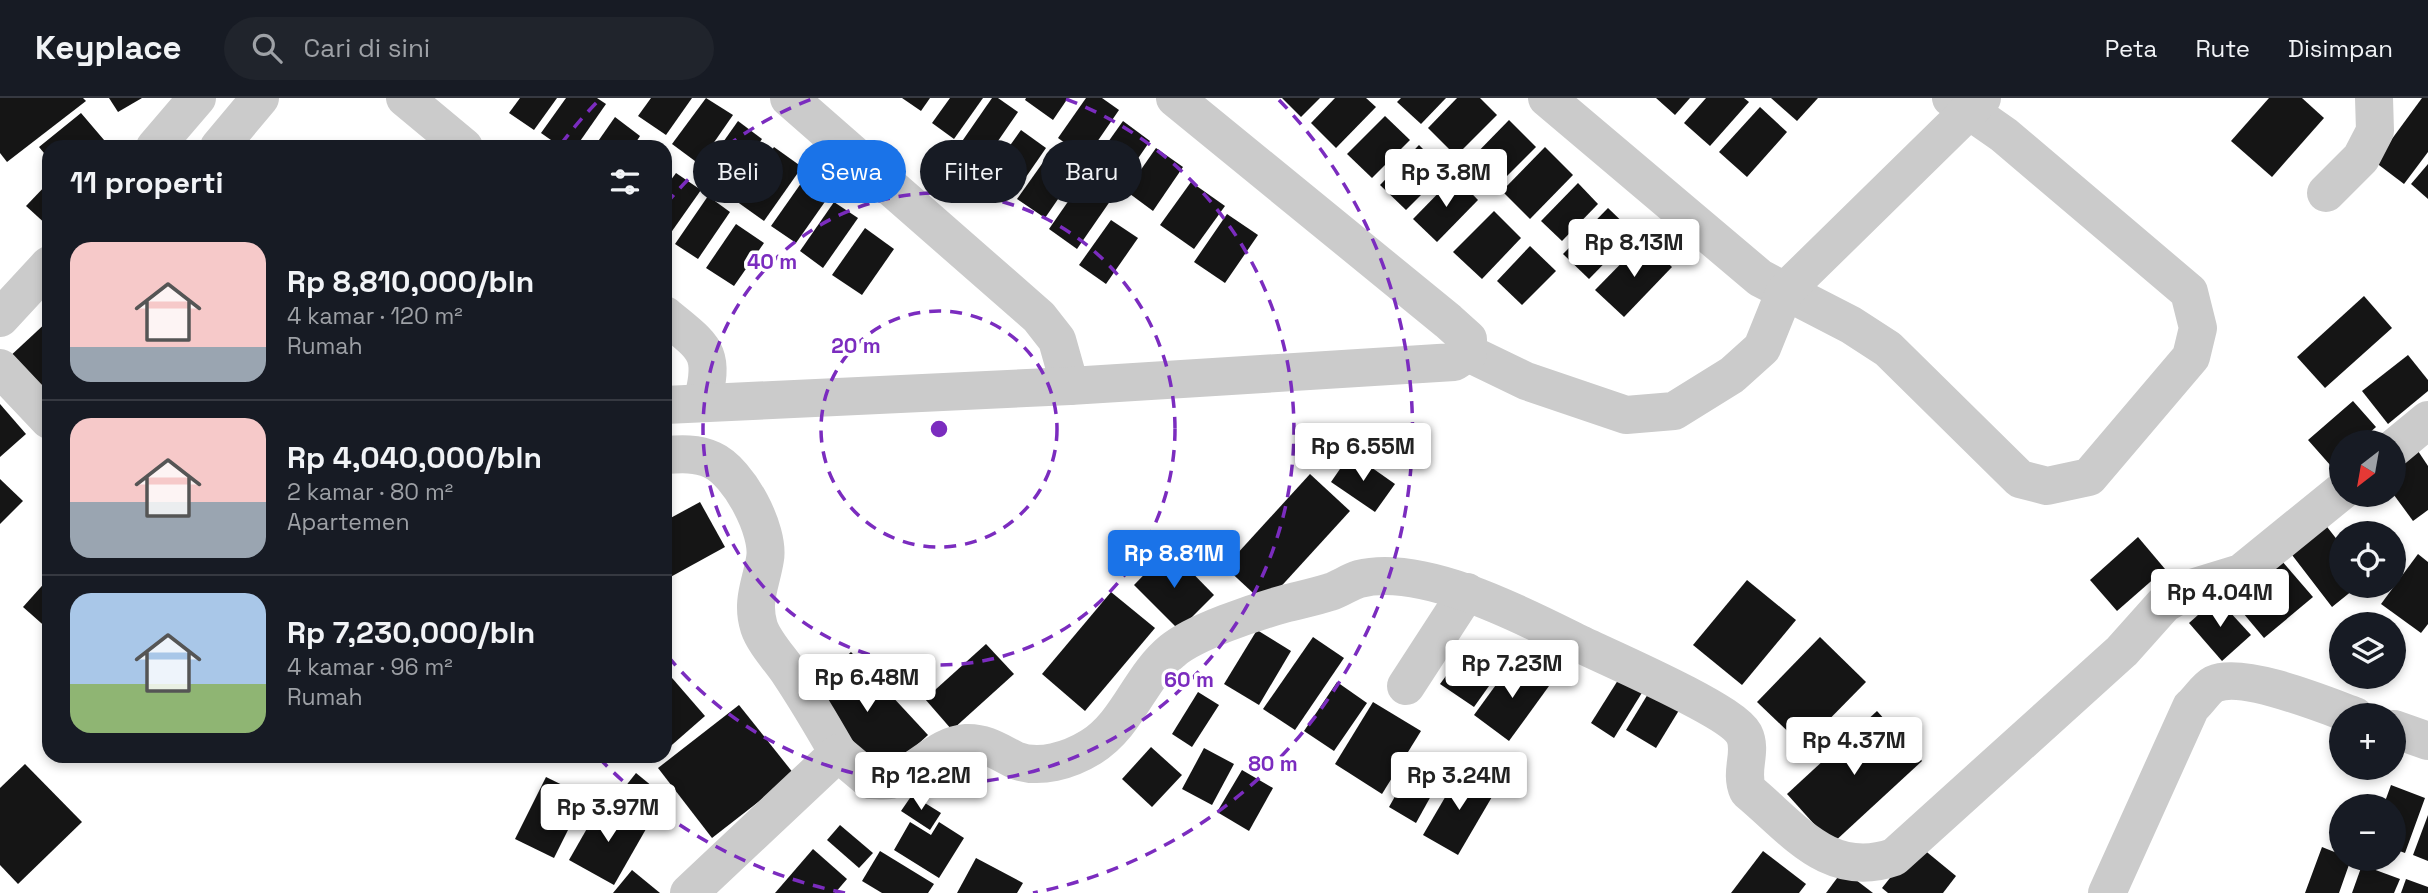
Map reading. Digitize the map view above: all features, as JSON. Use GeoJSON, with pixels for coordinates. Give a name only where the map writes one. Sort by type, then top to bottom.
{"type":"FeatureCollection","features":[{"type":"Feature","properties":{"kind":"street"},"geometry":{"type":"LineString","coordinates":[[161,140],[197,98]]}},
{"type":"Feature","properties":{"kind":"street"},"geometry":{"type":"LineString","coordinates":[[225,140],[260,98]]}},
{"type":"Feature","properties":{"kind":"street"},"geometry":{"type":"LineString","coordinates":[[405,98],[456,140]]}},
{"type":"Feature","properties":{"kind":"street"},"geometry":{"type":"LineString","coordinates":[[789,98],[1039,317],[1057,340],[1070,386]]}},
{"type":"Feature","properties":{"kind":"street"},"geometry":{"type":"LineString","coordinates":[[1175,98],[1448,321],[1468,339],[1468,353]]}},
{"type":"Feature","properties":{"kind":"street"},"geometry":{"type":"LineString","coordinates":[[1468,353],[1526,381],[1626,415],[1674,411],[1732,376],[1762,348],[1785,291],[1968,102],[2189,292],[2198,328],[2191,357],[2089,477],[2047,486],[2020,479],[1888,349],[1851,325],[1785,291],[1760,278],[1547,98]]}},
{"type":"Feature","properties":{"kind":"street"},"geometry":{"type":"LineString","coordinates":[[2326,193],[2361,158],[2375,131],[2374,98]]}},
{"type":"Feature","properties":{"kind":"street"},"geometry":{"type":"LineString","coordinates":[[0,318],[42,273]]}},
{"type":"Feature","properties":{"kind":"street"},"geometry":{"type":"LineString","coordinates":[[672,321],[703,347],[710,373],[702,403]]}},
{"type":"Feature","properties":{"kind":"street"},"geometry":{"type":"LineString","coordinates":[[672,405],[1070,386],[1454,362],[1468,353]]}},
{"type":"Feature","properties":{"kind":"street"},"geometry":{"type":"LineString","coordinates":[[0,368],[42,413]]}},
{"type":"Feature","properties":{"kind":"street"},"geometry":{"type":"LineString","coordinates":[[2406,438],[2428,420]]}},
{"type":"Feature","properties":{"kind":"street"},"geometry":{"type":"LineString","coordinates":[[672,454],[687,454],[714,460],[729,474],[757,517],[765,539],[765,559],[754,601],[760,629],[807,699],[838,753],[870,780],[891,780],[912,771],[941,750],[966,743],[993,747],[1018,761],[1051,764],[1091,747],[1101,738],[1121,719],[1151,674],[1172,650],[1262,610],[1331,592],[1359,579],[1402,577],[1467,592],[1573,640],[1708,707],[1737,726],[1747,746],[1742,775],[1748,791],[1830,858],[1866,864],[1894,857],[2123,651],[2171,599],[2192,588],[2241,573],[2329,502]]}},
{"type":"Feature","properties":{"kind":"street"},"geometry":{"type":"LineString","coordinates":[[1406,686],[1467,592]]}},
{"type":"Feature","properties":{"kind":"street"},"geometry":{"type":"LineString","coordinates":[[2107,893],[2191,707],[2214,684],[2236,682],[2275,688],[2329,707]]}},
{"type":"Feature","properties":{"kind":"street"},"geometry":{"type":"LineString","coordinates":[[2406,733],[2428,741]]}},
{"type":"Feature","properties":{"kind":"street"},"geometry":{"type":"LineString","coordinates":[[689,893],[838,753]]}},
{"type":"Feature","properties":{"kind":"building"},"geometry":{"type":"Polygon","coordinates":[[[0,98],[83,98],[86,101],[7,162],[0,153],[0,98]]]}},
{"type":"Feature","properties":{"kind":"building"},"geometry":{"type":"Polygon","coordinates":[[[109,98],[142,98],[118,112],[109,98]]]}},
{"type":"Feature","properties":{"kind":"building"},"geometry":{"type":"Polygon","coordinates":[[[520,98],[557,98],[534,130],[509,113],[520,98]]]}},
{"type":"Feature","properties":{"kind":"building"},"geometry":{"type":"Polygon","coordinates":[[[566,98],[597,98],[606,104],[581,140],[551,140],[541,133],[566,98]]]}},
{"type":"Feature","properties":{"kind":"building"},"geometry":{"type":"Polygon","coordinates":[[[651,98],[692,98],[666,135],[638,116],[651,98]]]}},
{"type":"Feature","properties":{"kind":"building"},"geometry":{"type":"Polygon","coordinates":[[[706,98],[733,115],[716,140],[693,140],[693,160],[672,144],[706,98]]]}},
{"type":"Feature","properties":{"kind":"building"},"geometry":{"type":"Polygon","coordinates":[[[902,98],[930,98],[921,111],[902,98]]]}},
{"type":"Feature","properties":{"kind":"building"},"geometry":{"type":"Polygon","coordinates":[[[950,98],[983,98],[954,139],[932,123],[950,98]]]}},
{"type":"Feature","properties":{"kind":"building"},"geometry":{"type":"Polygon","coordinates":[[[992,98],[998,98],[1018,112],[999,140],[963,140],[992,98]]]}},
{"type":"Feature","properties":{"kind":"building"},"geometry":{"type":"Polygon","coordinates":[[[1068,98],[1053,120],[1025,100],[1068,98]]]}},
{"type":"Feature","properties":{"kind":"building"},"geometry":{"type":"Polygon","coordinates":[[[1086,98],[1102,98],[1119,110],[1098,140],[1058,138],[1086,98]]]}},
{"type":"Feature","properties":{"kind":"building"},"geometry":{"type":"Polygon","coordinates":[[[1282,98],[1320,98],[1301,117],[1282,98]]]}},
{"type":"Feature","properties":{"kind":"building"},"geometry":{"type":"Polygon","coordinates":[[[1335,98],[1366,98],[1376,107],[1336,148],[1311,123],[1335,98]]]}},
{"type":"Feature","properties":{"kind":"building"},"geometry":{"type":"Polygon","coordinates":[[[1401,98],[1446,98],[1421,124],[1397,102],[1401,98]]]}},
{"type":"Feature","properties":{"kind":"building"},"geometry":{"type":"Polygon","coordinates":[[[1457,98],[1480,98],[1497,115],[1456,156],[1428,128],[1457,98]]]}},
{"type":"Feature","properties":{"kind":"building"},"geometry":{"type":"Polygon","coordinates":[[[1656,98],[1690,98],[1675,115],[1656,98]]]}},
{"type":"Feature","properties":{"kind":"building"},"geometry":{"type":"Polygon","coordinates":[[[1706,98],[1744,98],[1749,102],[1710,146],[1684,123],[1706,98]]]}},
{"type":"Feature","properties":{"kind":"building"},"geometry":{"type":"Polygon","coordinates":[[[1771,98],[1818,98],[1797,121],[1771,98]]]}},
{"type":"Feature","properties":{"kind":"building"},"geometry":{"type":"Polygon","coordinates":[[[2269,98],[2302,98],[2324,118],[2272,177],[2231,141],[2269,98]]]}},
{"type":"Feature","properties":{"kind":"building"},"geometry":{"type":"Polygon","coordinates":[[[2422,98],[2428,98],[2428,152],[2404,184],[2375,162],[2422,98]]]}},
{"type":"Feature","properties":{"kind":"building"},"geometry":{"type":"Polygon","coordinates":[[[1760,107],[1787,132],[1747,177],[1719,152],[1760,107]]]}},
{"type":"Feature","properties":{"kind":"building"},"geometry":{"type":"Polygon","coordinates":[[[81,113],[104,140],[48,140],[81,113]]]}},
{"type":"Feature","properties":{"kind":"building"},"geometry":{"type":"Polygon","coordinates":[[[1385,116],[1410,140],[1372,178],[1347,154],[1385,116]]]}},
{"type":"Feature","properties":{"kind":"building"},"geometry":{"type":"Polygon","coordinates":[[[615,117],[640,136],[637,140],[599,140],[615,117]]]}},
{"type":"Feature","properties":{"kind":"building"},"geometry":{"type":"Polygon","coordinates":[[[1509,120],[1536,147],[1495,188],[1468,162],[1509,120]]]}},
{"type":"Feature","properties":{"kind":"building"},"geometry":{"type":"Polygon","coordinates":[[[738,121],[762,139],[761,140],[725,140],[738,121]]]}},
{"type":"Feature","properties":{"kind":"building"},"geometry":{"type":"Polygon","coordinates":[[[1123,121],[1150,141],[1142,153],[1142,140],[1109,140],[1123,121]]]}},
{"type":"Feature","properties":{"kind":"building"},"geometry":{"type":"Polygon","coordinates":[[[1021,130],[1041,144],[1041,155],[1027,176],[1027,140],[1014,140],[1021,130]]]}},
{"type":"Feature","properties":{"kind":"building"},"geometry":{"type":"Polygon","coordinates":[[[1419,145],[1445,171],[1406,210],[1380,185],[1419,145]]]}},
{"type":"Feature","properties":{"kind":"building"},"geometry":{"type":"Polygon","coordinates":[[[1545,147],[1573,175],[1530,219],[1502,191],[1545,147]]]}},
{"type":"Feature","properties":{"kind":"building"},"geometry":{"type":"Polygon","coordinates":[[[1156,148],[1183,167],[1153,211],[1142,203],[1142,168],[1156,148]]]}},
{"type":"Feature","properties":{"kind":"building"},"geometry":{"type":"Polygon","coordinates":[[[783,153],[797,163],[797,174],[783,194],[783,153]]]}},
{"type":"Feature","properties":{"kind":"building"},"geometry":{"type":"Polygon","coordinates":[[[2428,164],[2428,199],[2411,184],[2428,164]]]}},
{"type":"Feature","properties":{"kind":"building"},"geometry":{"type":"Polygon","coordinates":[[[1041,165],[1041,203],[1055,203],[1045,218],[1023,203],[1027,203],[1027,185],[1041,165]]]}},
{"type":"Feature","properties":{"kind":"building"},"geometry":{"type":"Polygon","coordinates":[[[676,173],[693,185],[693,201],[672,231],[672,178],[676,173]]]}},
{"type":"Feature","properties":{"kind":"building"},"geometry":{"type":"Polygon","coordinates":[[[1455,176],[1478,200],[1437,242],[1413,219],[1455,176]]]}},
{"type":"Feature","properties":{"kind":"building"},"geometry":{"type":"Polygon","coordinates":[[[1191,182],[1225,206],[1194,249],[1160,225],[1191,182]]]}},
{"type":"Feature","properties":{"kind":"building"},"geometry":{"type":"Polygon","coordinates":[[[1578,183],[1598,204],[1562,241],[1541,221],[1578,183]]]}},
{"type":"Feature","properties":{"kind":"building"},"geometry":{"type":"Polygon","coordinates":[[[42,189],[42,221],[26,206],[42,189]]]}},
{"type":"Feature","properties":{"kind":"building"},"geometry":{"type":"Polygon","coordinates":[[[797,189],[797,203],[824,203],[796,243],[771,226],[797,189]]]}},
{"type":"Feature","properties":{"kind":"building"},"geometry":{"type":"Polygon","coordinates":[[[703,203],[718,203],[730,212],[698,259],[675,244],[703,203]]]}},
{"type":"Feature","properties":{"kind":"building"},"geometry":{"type":"Polygon","coordinates":[[[739,203],[777,203],[764,221],[739,203]]]}},
{"type":"Feature","properties":{"kind":"building"},"geometry":{"type":"Polygon","coordinates":[[[833,203],[858,218],[823,268],[800,251],[833,203]]]}},
{"type":"Feature","properties":{"kind":"building"},"geometry":{"type":"Polygon","coordinates":[[[1067,203],[1109,203],[1077,249],[1049,229],[1067,203]]]}},
{"type":"Feature","properties":{"kind":"building"},"geometry":{"type":"Polygon","coordinates":[[[1608,208],[1634,233],[1589,279],[1563,254],[1608,208]]]}},
{"type":"Feature","properties":{"kind":"building"},"geometry":{"type":"Polygon","coordinates":[[[1494,211],[1521,238],[1482,279],[1453,252],[1494,211]]]}},
{"type":"Feature","properties":{"kind":"building"},"geometry":{"type":"Polygon","coordinates":[[[1227,214],[1258,235],[1225,283],[1194,262],[1227,214]]]}},
{"type":"Feature","properties":{"kind":"building"},"geometry":{"type":"Polygon","coordinates":[[[1111,220],[1138,238],[1106,284],[1079,265],[1111,220]]]}},
{"type":"Feature","properties":{"kind":"building"},"geometry":{"type":"Polygon","coordinates":[[[736,224],[764,243],[734,286],[706,268],[736,224]]]}},
{"type":"Feature","properties":{"kind":"building"},"geometry":{"type":"Polygon","coordinates":[[[865,228],[894,249],[862,295],[832,275],[865,228]]]}},
{"type":"Feature","properties":{"kind":"building"},"geometry":{"type":"Polygon","coordinates":[[[1644,240],[1672,267],[1624,317],[1595,290],[1644,240]]]}},
{"type":"Feature","properties":{"kind":"building"},"geometry":{"type":"Polygon","coordinates":[[[1530,246],[1556,271],[1522,305],[1497,281],[1530,246]]]}},
{"type":"Feature","properties":{"kind":"building"},"geometry":{"type":"Polygon","coordinates":[[[2364,296],[2392,328],[2325,388],[2297,357],[2364,296]]]}},
{"type":"Feature","properties":{"kind":"building"},"geometry":{"type":"Polygon","coordinates":[[[42,326],[42,396],[7,359],[42,326]]]}},
{"type":"Feature","properties":{"kind":"building"},"geometry":{"type":"Polygon","coordinates":[[[2408,355],[2428,380],[2428,391],[2388,424],[2362,391],[2408,355]]]}},
{"type":"Feature","properties":{"kind":"building"},"geometry":{"type":"Polygon","coordinates":[[[2353,401],[2376,427],[2373,430],[2329,430],[2329,464],[2308,440],[2353,401]]]}},
{"type":"Feature","properties":{"kind":"building"},"geometry":{"type":"Polygon","coordinates":[[[0,404],[26,434],[0,457],[0,404]]]}},
{"type":"Feature","properties":{"kind":"building"},"geometry":{"type":"Polygon","coordinates":[[[2418,451],[2428,466],[2428,510],[2413,521],[2404,508],[2406,508],[2406,460],[2418,451]]]}},
{"type":"Feature","properties":{"kind":"building"},"geometry":{"type":"Polygon","coordinates":[[[1351,453],[1395,484],[1375,512],[1331,482],[1351,453]]]}},
{"type":"Feature","properties":{"kind":"building"},"geometry":{"type":"Polygon","coordinates":[[[1310,474],[1350,511],[1265,604],[1225,567],[1310,474]]]}},
{"type":"Feature","properties":{"kind":"building"},"geometry":{"type":"Polygon","coordinates":[[[0,479],[23,501],[0,524],[0,479]]]}},
{"type":"Feature","properties":{"kind":"building"},"geometry":{"type":"Polygon","coordinates":[[[700,502],[725,547],[672,576],[672,517],[700,502]]]}},
{"type":"Feature","properties":{"kind":"building"},"geometry":{"type":"Polygon","coordinates":[[[2324,523],[2329,529],[2329,598],[2343,598],[2332,607],[2289,551],[2324,523]]]}},
{"type":"Feature","properties":{"kind":"building"},"geometry":{"type":"Polygon","coordinates":[[[2138,537],[2165,569],[2117,611],[2090,580],[2138,537]]]}},
{"type":"Feature","properties":{"kind":"building"},"geometry":{"type":"Polygon","coordinates":[[[1169,549],[1214,595],[1179,630],[1134,585],[1169,549]]]}},
{"type":"Feature","properties":{"kind":"building"},"geometry":{"type":"Polygon","coordinates":[[[2418,554],[2428,562],[2428,624],[2421,633],[2406,622],[2406,612],[2392,612],[2381,604],[2385,598],[2406,598],[2406,570],[2418,554]]]}},
{"type":"Feature","properties":{"kind":"building"},"geometry":{"type":"Polygon","coordinates":[[[2281,560],[2313,597],[2264,638],[2233,601],[2281,560]]]}},
{"type":"Feature","properties":{"kind":"building"},"geometry":{"type":"Polygon","coordinates":[[[1747,580],[1796,620],[1742,685],[1693,645],[1747,580]]]}},
{"type":"Feature","properties":{"kind":"building"},"geometry":{"type":"Polygon","coordinates":[[[42,586],[42,624],[23,607],[42,586]]]}},
{"type":"Feature","properties":{"kind":"building"},"geometry":{"type":"Polygon","coordinates":[[[1111,592],[1155,628],[1085,711],[1042,674],[1111,592]]]}},
{"type":"Feature","properties":{"kind":"building"},"geometry":{"type":"Polygon","coordinates":[[[2217,598],[2251,635],[2222,661],[2189,623],[2217,598]]]}},
{"type":"Feature","properties":{"kind":"building"},"geometry":{"type":"Polygon","coordinates":[[[1257,630],[1291,651],[1259,705],[1224,684],[1257,630]]]}},
{"type":"Feature","properties":{"kind":"building"},"geometry":{"type":"Polygon","coordinates":[[[1313,637],[1344,658],[1295,730],[1263,709],[1313,637]]]}},
{"type":"Feature","properties":{"kind":"building"},"geometry":{"type":"Polygon","coordinates":[[[1820,637],[1866,682],[1803,746],[1757,702],[1820,637]]]}},
{"type":"Feature","properties":{"kind":"building"},"geometry":{"type":"Polygon","coordinates":[[[1471,642],[1504,665],[1474,707],[1440,684],[1471,642]]]}},
{"type":"Feature","properties":{"kind":"building"},"geometry":{"type":"Polygon","coordinates":[[[986,644],[1014,674],[952,730],[925,699],[986,644]]]}},
{"type":"Feature","properties":{"kind":"building"},"geometry":{"type":"Polygon","coordinates":[[[851,652],[928,735],[882,777],[806,693],[851,652]]]}},
{"type":"Feature","properties":{"kind":"building"},"geometry":{"type":"Polygon","coordinates":[[[1514,660],[1549,686],[1509,741],[1474,715],[1514,660]]]}},
{"type":"Feature","properties":{"kind":"building"},"geometry":{"type":"Polygon","coordinates":[[[1625,669],[1648,683],[1614,738],[1591,723],[1625,669]]]}},
{"type":"Feature","properties":{"kind":"building"},"geometry":{"type":"Polygon","coordinates":[[[672,678],[705,716],[672,745],[672,678]]]}},
{"type":"Feature","properties":{"kind":"building"},"geometry":{"type":"Polygon","coordinates":[[[1337,682],[1367,703],[1334,751],[1304,731],[1337,682]]]}},
{"type":"Feature","properties":{"kind":"building"},"geometry":{"type":"Polygon","coordinates":[[[1651,689],[1681,707],[1656,748],[1626,730],[1651,689]]]}},
{"type":"Feature","properties":{"kind":"building"},"geometry":{"type":"Polygon","coordinates":[[[1198,692],[1219,705],[1192,747],[1172,734],[1198,692]]]}},
{"type":"Feature","properties":{"kind":"building"},"geometry":{"type":"Polygon","coordinates":[[[1373,702],[1421,731],[1382,794],[1335,764],[1373,702]]]}},
{"type":"Feature","properties":{"kind":"building"},"geometry":{"type":"Polygon","coordinates":[[[739,705],[794,774],[712,838],[658,768],[664,763],[672,763],[672,757],[739,705]]]}},
{"type":"Feature","properties":{"kind":"building"},"geometry":{"type":"Polygon","coordinates":[[[1877,711],[1922,761],[1832,844],[1787,794],[1877,711]]]}},
{"type":"Feature","properties":{"kind":"building"},"geometry":{"type":"Polygon","coordinates":[[[1151,747],[1182,775],[1152,807],[1122,779],[1151,747]]]}},
{"type":"Feature","properties":{"kind":"building"},"geometry":{"type":"Polygon","coordinates":[[[1204,748],[1234,764],[1212,805],[1182,789],[1204,748]]]}},
{"type":"Feature","properties":{"kind":"building"},"geometry":{"type":"Polygon","coordinates":[[[1420,752],[1447,767],[1416,823],[1389,807],[1420,752]]]}},
{"type":"Feature","properties":{"kind":"building"},"geometry":{"type":"Polygon","coordinates":[[[25,764],[82,822],[18,884],[0,865],[0,788],[25,764]]]}},
{"type":"Feature","properties":{"kind":"building"},"geometry":{"type":"Polygon","coordinates":[[[1242,770],[1273,788],[1249,831],[1217,812],[1242,770]]]}},
{"type":"Feature","properties":{"kind":"building"},"geometry":{"type":"Polygon","coordinates":[[[1461,770],[1496,790],[1458,855],[1423,835],[1461,770]]]}},
{"type":"Feature","properties":{"kind":"building"},"geometry":{"type":"Polygon","coordinates":[[[636,773],[658,791],[638,814],[617,797],[636,773]]]}},
{"type":"Feature","properties":{"kind":"building"},"geometry":{"type":"Polygon","coordinates":[[[546,777],[585,796],[554,858],[515,839],[546,777]]]}},
{"type":"Feature","properties":{"kind":"building"},"geometry":{"type":"Polygon","coordinates":[[[2391,785],[2425,798],[2406,850],[2406,794],[2388,794],[2391,785]]]}},
{"type":"Feature","properties":{"kind":"building"},"geometry":{"type":"Polygon","coordinates":[[[912,795],[941,813],[930,830],[901,811],[912,795]]]}},
{"type":"Feature","properties":{"kind":"building"},"geometry":{"type":"Polygon","coordinates":[[[601,804],[646,829],[614,885],[569,860],[601,804]]]}},
{"type":"Feature","properties":{"kind":"building"},"geometry":{"type":"Polygon","coordinates":[[[2428,815],[2428,861],[2413,855],[2428,815]]]}},
{"type":"Feature","properties":{"kind":"building"},"geometry":{"type":"Polygon","coordinates":[[[910,822],[931,835],[939,822],[964,838],[939,878],[894,850],[910,822]]]}},
{"type":"Feature","properties":{"kind":"building"},"geometry":{"type":"Polygon","coordinates":[[[840,825],[873,853],[859,868],[827,840],[840,825]]]}},
{"type":"Feature","properties":{"kind":"building"},"geometry":{"type":"Polygon","coordinates":[[[1917,844],[1956,876],[1943,893],[1888,893],[1882,888],[1917,844]]]}},
{"type":"Feature","properties":{"kind":"building"},"geometry":{"type":"Polygon","coordinates":[[[2322,847],[2329,850],[2329,871],[2347,871],[2339,893],[2305,893],[2322,847]]]}},
{"type":"Feature","properties":{"kind":"building"},"geometry":{"type":"Polygon","coordinates":[[[813,849],[847,879],[835,893],[775,893],[813,849]]]}},
{"type":"Feature","properties":{"kind":"building"},"geometry":{"type":"Polygon","coordinates":[[[880,851],[934,884],[928,893],[882,893],[862,881],[880,851]]]}},
{"type":"Feature","properties":{"kind":"building"},"geometry":{"type":"Polygon","coordinates":[[[1763,851],[1806,884],[1799,893],[1731,893],[1763,851]]]}},
{"type":"Feature","properties":{"kind":"building"},"geometry":{"type":"Polygon","coordinates":[[[976,858],[1023,883],[1017,893],[957,893],[976,858]]]}},
{"type":"Feature","properties":{"kind":"building"},"geometry":{"type":"Polygon","coordinates":[[[632,870],[660,893],[613,893],[632,870]]]}},
{"type":"Feature","properties":{"kind":"building"},"geometry":{"type":"Polygon","coordinates":[[[1843,870],[1873,893],[1826,893],[1843,870]]]}},
{"type":"Feature","properties":{"kind":"building"},"geometry":{"type":"Polygon","coordinates":[[[2360,871],[2378,871],[2400,879],[2394,893],[2352,893],[2360,871]]]}},
{"type":"Feature","properties":{"kind":"building"},"geometry":{"type":"Polygon","coordinates":[[[2406,879],[2428,887],[2428,893],[2401,893],[2406,879]]]}}]}
